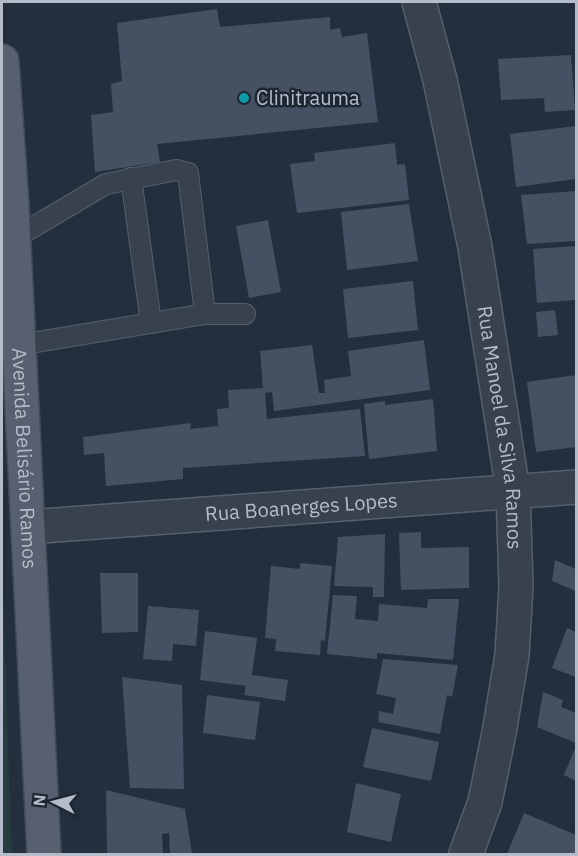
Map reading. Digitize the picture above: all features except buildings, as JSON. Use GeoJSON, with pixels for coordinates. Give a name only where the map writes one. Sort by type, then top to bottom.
{"type":"FeatureCollection","features":[{"type":"Feature","properties":{"kind":"main road","name":"Avenida Belisário Ramos"},"geometry":{"type":"LineString","coordinates":[[2,61],[19,345],[44,855]]}},
{"type":"Feature","properties":{"kind":"street","name":"Rua Manoel da Silva Ramos"},"geometry":{"type":"LineString","coordinates":[[419,2],[440,80],[475,248],[513,491],[516,586],[512,655],[485,802],[466,855]]}},
{"type":"Feature","properties":{"kind":"street","name":"Rua Boanerges Lopes"},"geometry":{"type":"LineString","coordinates":[[28,527],[576,487]]}},
{"type":"Feature","properties":{"kind":"lane"},"geometry":{"type":"LineString","coordinates":[[13,239],[106,184],[176,170],[188,173],[205,314]]}},
{"type":"Feature","properties":{"kind":"lane"},"geometry":{"type":"LineString","coordinates":[[131,178],[151,323]]}},
{"type":"Feature","properties":{"kind":"lane"},"geometry":{"type":"LineString","coordinates":[[19,345],[205,314],[245,314]]}},
{"type":"Feature","properties":{"kind":"green space"},"geometry":{"type":"Polygon","coordinates":[[[2,572],[12,854],[2,854],[2,572]]]}},
{"type":"Feature","properties":{"kind":"place","name":"Clinitrauma"},"geometry":{"type":"Point","coordinates":[244,98]}}]}
